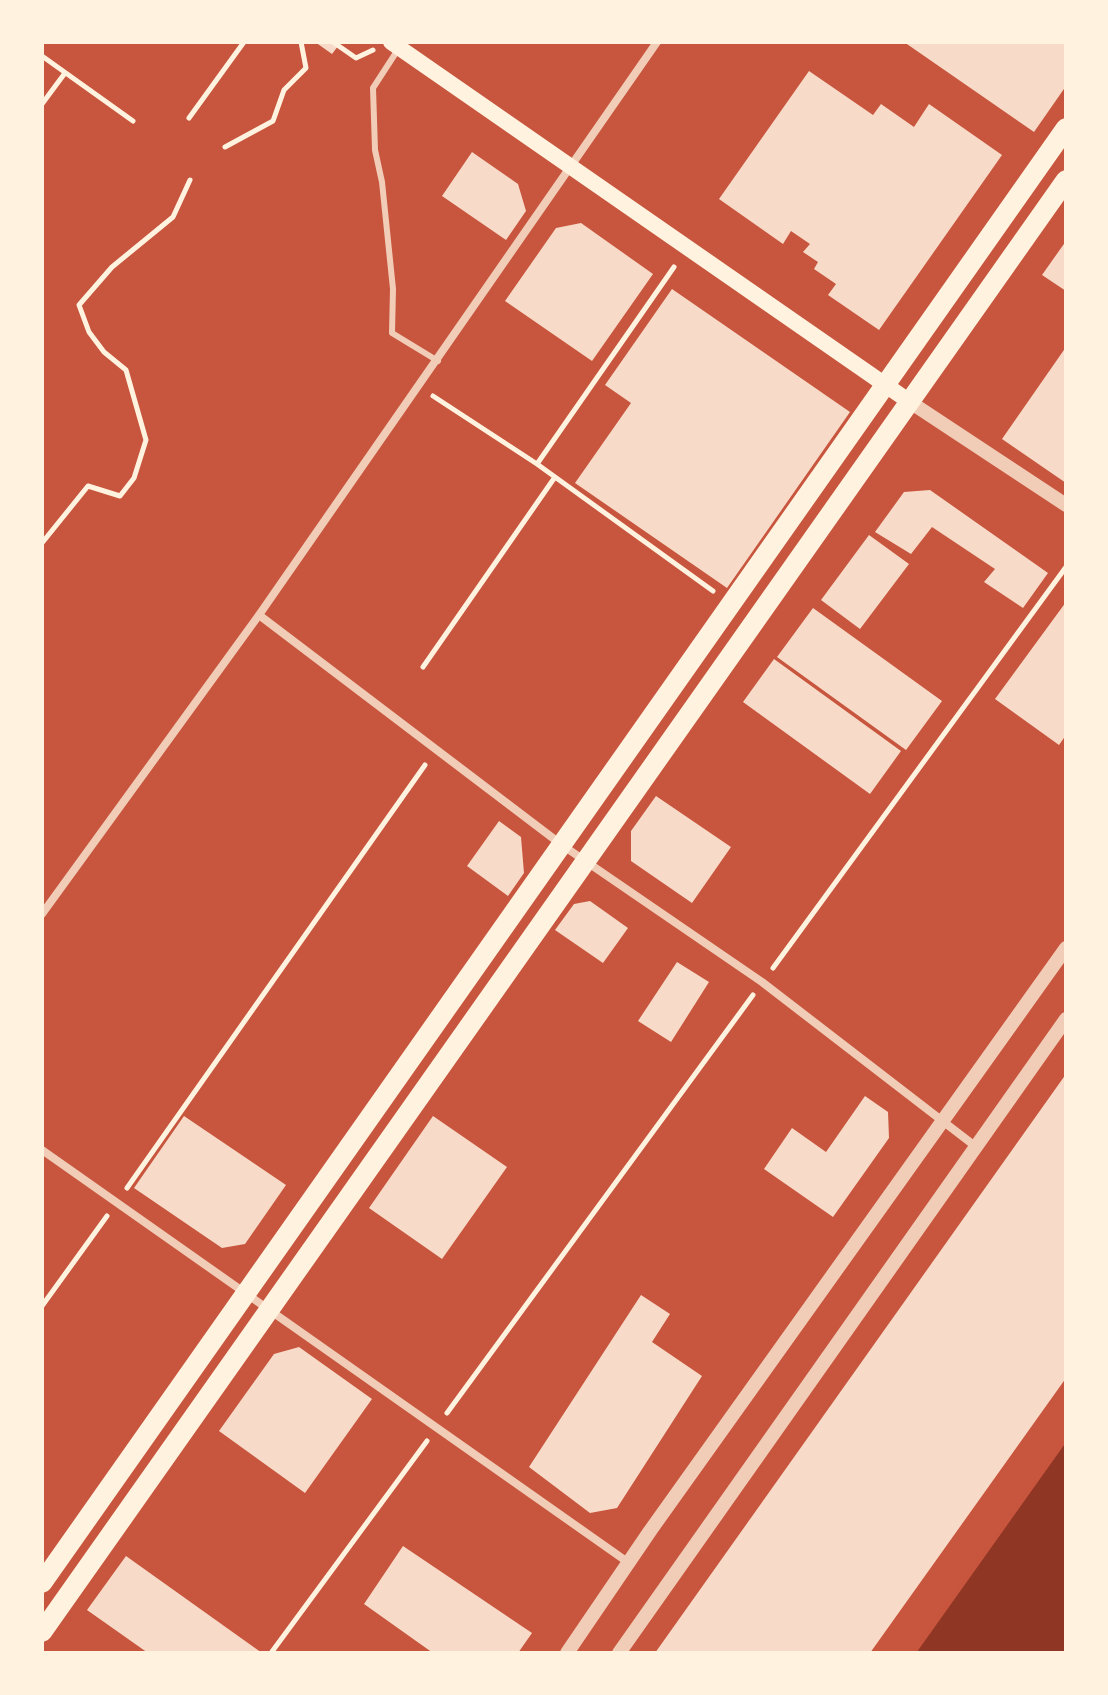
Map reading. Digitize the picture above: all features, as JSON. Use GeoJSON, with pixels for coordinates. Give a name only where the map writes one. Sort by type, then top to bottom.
{"type":"FeatureCollection","features":[{"type":"Feature","properties":{"kind":"main road"},"geometry":{"type":"LineString","coordinates":[[398,44],[910,402]]}},
{"type":"Feature","properties":{"kind":"main road"},"geometry":{"type":"LineString","coordinates":[[42,1583],[1066,128]]}},
{"type":"Feature","properties":{"kind":"main road"},"geometry":{"type":"LineString","coordinates":[[42,1632],[1066,180]]}},
{"type":"Feature","properties":{"kind":"street"},"geometry":{"type":"LineString","coordinates":[[42,914],[259,615],[657,42]]}},
{"type":"Feature","properties":{"kind":"street"},"geometry":{"type":"LineString","coordinates":[[910,402],[1066,505]]}},
{"type":"Feature","properties":{"kind":"street"},"geometry":{"type":"LineString","coordinates":[[259,615],[585,862],[762,982],[975,1146]]}},
{"type":"Feature","properties":{"kind":"street"},"geometry":{"type":"LineString","coordinates":[[567,1653],[1066,948]]}},
{"type":"Feature","properties":{"kind":"street"},"geometry":{"type":"LineString","coordinates":[[619,1653],[1066,1019]]}},
{"type":"Feature","properties":{"kind":"street"},"geometry":{"type":"LineString","coordinates":[[42,1150],[629,1563]]}},
{"type":"Feature","properties":{"kind":"lane"},"geometry":{"type":"LineString","coordinates":[[398,44],[373,88],[375,150],[382,182],[393,289],[392,333],[438,361]]}},
{"type":"Feature","properties":{"kind":"path"},"geometry":{"type":"LineString","coordinates":[[189,118],[244,42]]}},
{"type":"Feature","properties":{"kind":"path"},"geometry":{"type":"LineString","coordinates":[[225,147],[273,121],[284,90],[306,68],[301,42]]}},
{"type":"Feature","properties":{"kind":"path"},"geometry":{"type":"LineString","coordinates":[[333,42],[356,58]]}},
{"type":"Feature","properties":{"kind":"path"},"geometry":{"type":"LineString","coordinates":[[42,56],[133,121]]}},
{"type":"Feature","properties":{"kind":"path"},"geometry":{"type":"LineString","coordinates":[[42,104],[65,73]]}},
{"type":"Feature","properties":{"kind":"path"},"geometry":{"type":"LineString","coordinates":[[42,543],[88,486],[120,496],[134,478],[146,440],[126,370],[104,352],[89,332],[79,305],[112,267],[173,217],[190,180]]}},
{"type":"Feature","properties":{"kind":"path"},"geometry":{"type":"LineString","coordinates":[[537,464],[688,246]]}},
{"type":"Feature","properties":{"kind":"path"},"geometry":{"type":"LineString","coordinates":[[419,387],[537,464],[731,604]]}},
{"type":"Feature","properties":{"kind":"path"},"geometry":{"type":"LineString","coordinates":[[423,667],[555,477]]}},
{"type":"Feature","properties":{"kind":"path"},"geometry":{"type":"LineString","coordinates":[[271,1653],[1066,567]]}},
{"type":"Feature","properties":{"kind":"path"},"geometry":{"type":"LineString","coordinates":[[42,1306],[435,749]]}},
{"type":"Feature","properties":{"kind":"shaded area"},"geometry":{"type":"Polygon","coordinates":[[[1066,1442],[1066,1653],[916,1653],[1066,1442]]]}},
{"type":"Feature","properties":{"kind":"pier"},"geometry":{"type":"Polygon","coordinates":[[[1066,1438],[916,1653],[912,1653],[1066,1438]]]}},
{"type":"Feature","properties":{"kind":"building"},"geometry":{"type":"Polygon","coordinates":[[[315,42],[341,42],[332,54],[315,42]]]}},
{"type":"Feature","properties":{"kind":"building"},"geometry":{"type":"Polygon","coordinates":[[[904,42],[1066,42],[1066,86],[1034,132],[904,42]]]}},
{"type":"Feature","properties":{"kind":"building"},"geometry":{"type":"Polygon","coordinates":[[[809,71],[873,115],[881,104],[914,127],[929,104],[1002,155],[879,330],[828,295],[836,284],[814,269],[818,262],[803,252],[810,244],[791,231],[783,244],[719,199],[809,71]]]}},
{"type":"Feature","properties":{"kind":"building"},"geometry":{"type":"Polygon","coordinates":[[[472,152],[518,184],[526,211],[506,240],[442,196],[472,152]]]}},
{"type":"Feature","properties":{"kind":"building"},"geometry":{"type":"Polygon","coordinates":[[[581,223],[653,274],[592,361],[505,301],[556,228],[581,223]]]}},
{"type":"Feature","properties":{"kind":"building"},"geometry":{"type":"Polygon","coordinates":[[[1066,241],[1066,291],[1042,275],[1066,241]]]}},
{"type":"Feature","properties":{"kind":"building"},"geometry":{"type":"Polygon","coordinates":[[[672,289],[850,412],[727,588],[575,483],[631,403],[605,385],[672,289]]]}},
{"type":"Feature","properties":{"kind":"building"},"geometry":{"type":"Polygon","coordinates":[[[1066,347],[1066,483],[1002,439],[1066,347]]]}},
{"type":"Feature","properties":{"kind":"building"},"geometry":{"type":"Polygon","coordinates":[[[930,490],[1048,573],[1023,608],[984,582],[995,569],[932,527],[911,554],[875,532],[904,492],[930,490]]]}},
{"type":"Feature","properties":{"kind":"building"},"geometry":{"type":"Polygon","coordinates":[[[869,535],[909,564],[860,629],[821,600],[869,535]]]}},
{"type":"Feature","properties":{"kind":"building"},"geometry":{"type":"Polygon","coordinates":[[[1066,602],[1066,735],[1059,745],[995,699],[1066,602]]]}},
{"type":"Feature","properties":{"kind":"building"},"geometry":{"type":"Polygon","coordinates":[[[813,608],[942,701],[906,750],[777,657],[813,608]]]}},
{"type":"Feature","properties":{"kind":"building"},"geometry":{"type":"Polygon","coordinates":[[[774,659],[901,751],[870,794],[743,702],[774,659]]]}},
{"type":"Feature","properties":{"kind":"building"},"geometry":{"type":"Polygon","coordinates":[[[656,796],[731,847],[692,903],[631,861],[631,831],[656,796]]]}},
{"type":"Feature","properties":{"kind":"building"},"geometry":{"type":"Polygon","coordinates":[[[499,821],[521,837],[524,873],[508,896],[467,866],[499,821]]]}},
{"type":"Feature","properties":{"kind":"building"},"geometry":{"type":"Polygon","coordinates":[[[590,901],[628,928],[603,963],[555,930],[574,904],[590,901]]]}},
{"type":"Feature","properties":{"kind":"building"},"geometry":{"type":"Polygon","coordinates":[[[677,962],[709,982],[671,1042],[638,1021],[677,962]]]}},
{"type":"Feature","properties":{"kind":"building"},"geometry":{"type":"Polygon","coordinates":[[[1066,1074],[1066,1378],[870,1653],[655,1653],[1066,1074]]]}},
{"type":"Feature","properties":{"kind":"building"},"geometry":{"type":"Polygon","coordinates":[[[865,1096],[888,1112],[889,1138],[833,1217],[764,1169],[792,1128],[826,1152],[865,1096]]]}},
{"type":"Feature","properties":{"kind":"building"},"geometry":{"type":"Polygon","coordinates":[[[184,1116],[286,1185],[245,1244],[222,1248],[134,1188],[184,1116]]]}},
{"type":"Feature","properties":{"kind":"building"},"geometry":{"type":"Polygon","coordinates":[[[433,1116],[507,1167],[442,1259],[369,1208],[433,1116]]]}},
{"type":"Feature","properties":{"kind":"building"},"geometry":{"type":"Polygon","coordinates":[[[641,1295],[670,1314],[652,1342],[702,1376],[617,1508],[590,1513],[529,1467],[641,1295]]]}},
{"type":"Feature","properties":{"kind":"building"},"geometry":{"type":"Polygon","coordinates":[[[299,1347],[372,1399],[305,1493],[219,1431],[274,1354],[299,1347]]]}},
{"type":"Feature","properties":{"kind":"building"},"geometry":{"type":"Polygon","coordinates":[[[403,1546],[532,1633],[518,1653],[433,1653],[364,1604],[403,1546]]]}},
{"type":"Feature","properties":{"kind":"building"},"geometry":{"type":"Polygon","coordinates":[[[126,1556],[262,1653],[148,1653],[87,1610],[126,1556]]]}}]}
